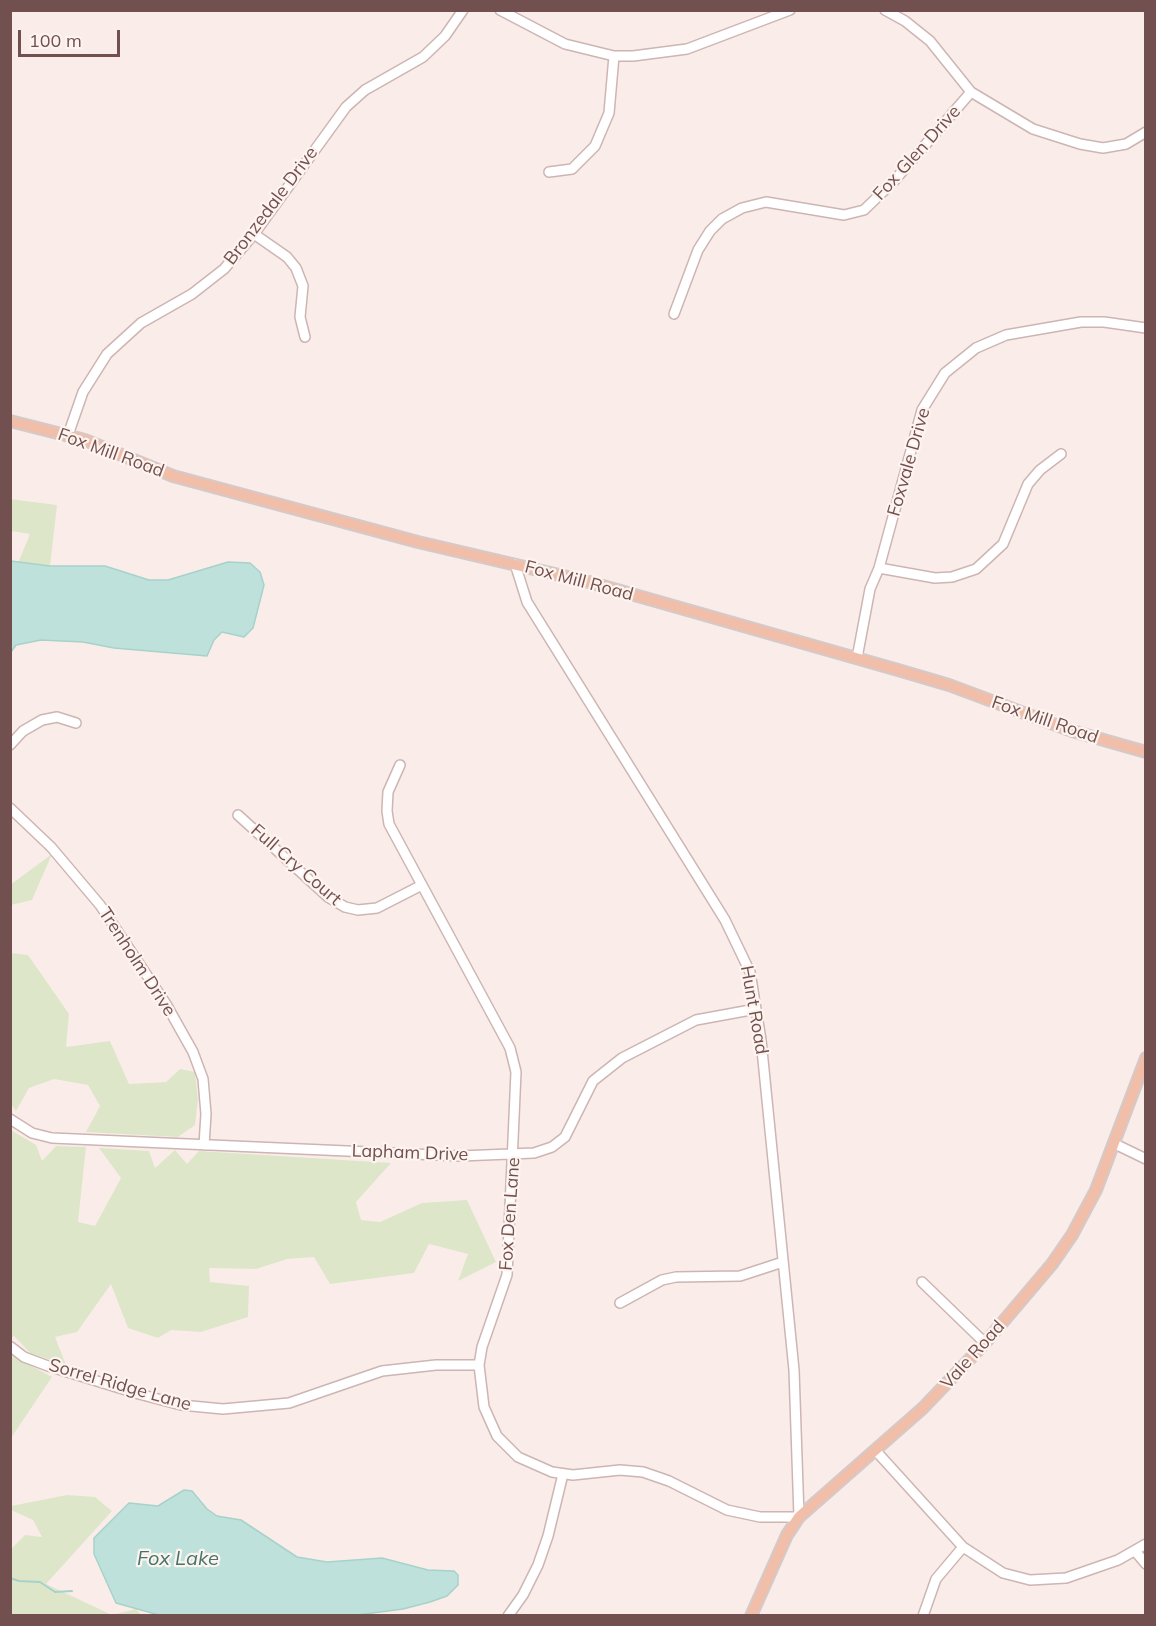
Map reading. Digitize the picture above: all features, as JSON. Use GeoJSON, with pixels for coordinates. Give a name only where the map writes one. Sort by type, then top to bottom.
{"type":"FeatureCollection","features":[{"type":"Feature","properties":{"kind":"main road","name":"Fox Mill Road"},"geometry":{"type":"LineString","coordinates":[[10,421],[86,440],[173,476],[418,542],[589,582],[857,658],[949,685],[1072,731],[1146,752]]}},
{"type":"Feature","properties":{"kind":"main road","name":"Vale Road"},"geometry":{"type":"LineString","coordinates":[[751,1616],[787,1535],[799,1517],[923,1408],[1036,1285],[1072,1236],[1096,1190],[1146,1058]]}},
{"type":"Feature","properties":{"kind":"street","name":"Bronzedale Drive"},"geometry":{"type":"LineString","coordinates":[[68,435],[83,392],[107,354],[148,318],[205,284],[235,257],[346,107],[364,90],[423,57],[445,36],[463,10]]}},
{"type":"Feature","properties":{"kind":"street"},"geometry":{"type":"LineString","coordinates":[[500,10],[565,44],[614,56],[651,55],[687,49],[790,10]]}},
{"type":"Feature","properties":{"kind":"street"},"geometry":{"type":"LineString","coordinates":[[885,10],[906,21],[930,41],[972,92],[1033,129],[1080,144],[1103,148],[1117,147],[1146,132]]}},
{"type":"Feature","properties":{"kind":"street"},"geometry":{"type":"LineString","coordinates":[[549,172],[572,169],[596,146],[609,112],[614,56]]}},
{"type":"Feature","properties":{"kind":"street","name":"Fox Glen Drive"},"geometry":{"type":"LineString","coordinates":[[674,314],[698,250],[710,231],[722,219],[742,208],[766,202],[844,215],[864,210],[888,188],[972,92]]}},
{"type":"Feature","properties":{"kind":"street"},"geometry":{"type":"LineString","coordinates":[[254,234],[287,257],[296,268],[303,286],[300,317],[305,337]]}},
{"type":"Feature","properties":{"kind":"street","name":"Foxvale Drive"},"geometry":{"type":"LineString","coordinates":[[857,658],[870,589],[879,568],[922,410],[945,373],[959,359],[1006,335],[1060,325],[1104,322],[1146,328]]}},
{"type":"Feature","properties":{"kind":"street"},"geometry":{"type":"LineString","coordinates":[[879,568],[935,578],[952,577],[976,569],[1003,544],[1028,484],[1040,470],[1061,454]]}},
{"type":"Feature","properties":{"kind":"street","name":"Hunt Road"},"geometry":{"type":"LineString","coordinates":[[515,564],[527,602],[737,941],[750,972],[756,1009],[794,1370],[799,1517]]}},
{"type":"Feature","properties":{"kind":"street"},"geometry":{"type":"LineString","coordinates":[[10,745],[23,731],[42,720],[57,717],[76,723]]}},
{"type":"Feature","properties":{"kind":"street","name":"Fox Den Lane"},"geometry":{"type":"LineString","coordinates":[[400,765],[388,792],[388,818],[514,1060],[517,1084],[507,1275],[482,1347],[479,1365],[484,1407],[502,1443],[533,1466],[563,1474],[620,1470],[644,1472],[669,1481],[727,1510],[760,1517],[799,1517]]}},
{"type":"Feature","properties":{"kind":"street","name":"Trenholm Drive"},"geometry":{"type":"LineString","coordinates":[[10,808],[51,847],[100,905],[177,1023],[193,1052],[203,1079],[206,1114],[204,1145]]}},
{"type":"Feature","properties":{"kind":"street","name":"Full Cry Court"},"geometry":{"type":"LineString","coordinates":[[238,815],[328,897],[345,908],[358,910],[377,908],[422,885]]}},
{"type":"Feature","properties":{"kind":"street","name":"Lapham Drive"},"geometry":{"type":"LineString","coordinates":[[10,1119],[32,1133],[52,1138],[460,1156],[514,1155],[545,1150],[565,1137],[593,1081],[622,1058],[696,1020],[756,1009]]}},
{"type":"Feature","properties":{"kind":"street"},"geometry":{"type":"LineString","coordinates":[[1115,1144],[1146,1159]]}},
{"type":"Feature","properties":{"kind":"street"},"geometry":{"type":"LineString","coordinates":[[620,1303],[656,1282],[669,1279],[740,1276],[783,1262]]}},
{"type":"Feature","properties":{"kind":"street"},"geometry":{"type":"LineString","coordinates":[[922,1282],[985,1343]]}},
{"type":"Feature","properties":{"kind":"street","name":"Sorrel Ridge Lane"},"geometry":{"type":"LineString","coordinates":[[11,1347],[24,1357],[48,1366],[139,1394],[181,1405],[223,1409],[289,1402],[382,1371],[411,1367],[479,1365]]}},
{"type":"Feature","properties":{"kind":"street"},"geometry":{"type":"LineString","coordinates":[[876,1451],[963,1547],[1004,1573],[1041,1581],[1082,1574],[1146,1544]]}},
{"type":"Feature","properties":{"kind":"street"},"geometry":{"type":"LineString","coordinates":[[508,1616],[527,1588],[538,1565],[548,1536],[563,1474]]}},
{"type":"Feature","properties":{"kind":"street"},"geometry":{"type":"LineString","coordinates":[[923,1616],[936,1579],[963,1547]]}},
{"type":"Feature","properties":{"kind":"street"},"geometry":{"type":"LineString","coordinates":[[1135,1551],[1146,1564]]}},
{"type":"Feature","properties":{"kind":"green space"},"geometry":{"type":"Polygon","coordinates":[[[10,499],[57,505],[50,566],[18,563],[30,534],[11,531],[10,499]]]}},
{"type":"Feature","properties":{"kind":"green space"},"geometry":{"type":"Polygon","coordinates":[[[52,854],[32,900],[11,905],[10,885],[52,854]]]}},
{"type":"Feature","properties":{"kind":"green space"},"geometry":{"type":"Polygon","coordinates":[[[11,953],[28,955],[69,1014],[66,1047],[110,1041],[129,1084],[166,1082],[180,1069],[195,1072],[198,1100],[195,1125],[178,1137],[86,1132],[100,1106],[88,1085],[54,1079],[29,1088],[16,1111],[10,1103],[11,953]]]}},
{"type":"Feature","properties":{"kind":"green space"},"geometry":{"type":"Polygon","coordinates":[[[11,1130],[36,1145],[42,1161],[56,1146],[86,1147],[78,1222],[95,1226],[121,1178],[99,1148],[149,1151],[155,1168],[175,1150],[187,1164],[199,1151],[391,1163],[356,1202],[361,1220],[380,1222],[422,1203],[467,1200],[496,1262],[458,1281],[468,1254],[429,1244],[414,1273],[330,1284],[314,1257],[287,1259],[256,1269],[209,1268],[210,1282],[249,1286],[248,1317],[201,1332],[171,1330],[158,1338],[128,1328],[111,1284],[77,1332],[55,1337],[66,1365],[30,1353],[14,1336],[11,1338],[11,1130]]]}},
{"type":"Feature","properties":{"kind":"green space"},"geometry":{"type":"Polygon","coordinates":[[[11,1355],[52,1377],[11,1438],[11,1355]]]}},
{"type":"Feature","properties":{"kind":"green space"},"geometry":{"type":"Polygon","coordinates":[[[67,1495],[95,1497],[112,1511],[46,1584],[112,1615],[11,1615],[11,1549],[25,1535],[42,1537],[33,1520],[11,1510],[11,1506],[67,1495]]]}},
{"type":"Feature","properties":{"kind":"green space"},"geometry":{"type":"Polygon","coordinates":[[[136,1609],[141,1615],[112,1615],[136,1609]]]}},
{"type":"Feature","properties":{"kind":"water"},"geometry":{"type":"Polygon","coordinates":[[[11,561],[50,566],[105,566],[149,580],[168,580],[228,562],[250,563],[260,572],[264,585],[253,628],[244,637],[222,632],[214,640],[207,656],[114,648],[83,642],[41,640],[16,645],[11,652],[11,561]]]}},
{"type":"Feature","properties":{"kind":"water","name":"Fox Lake"},"geometry":{"type":"Polygon","coordinates":[[[184,1490],[192,1491],[207,1509],[217,1516],[241,1520],[297,1557],[327,1562],[382,1558],[428,1570],[454,1571],[458,1575],[458,1585],[447,1596],[430,1602],[403,1609],[350,1616],[159,1615],[116,1603],[94,1554],[94,1538],[129,1503],[158,1506],[184,1490]]]}},
{"type":"Feature","properties":{"kind":"waterway"},"geometry":{"type":"LineString","coordinates":[[10,1578],[40,1582],[55,1592],[72,1591]]}}]}
